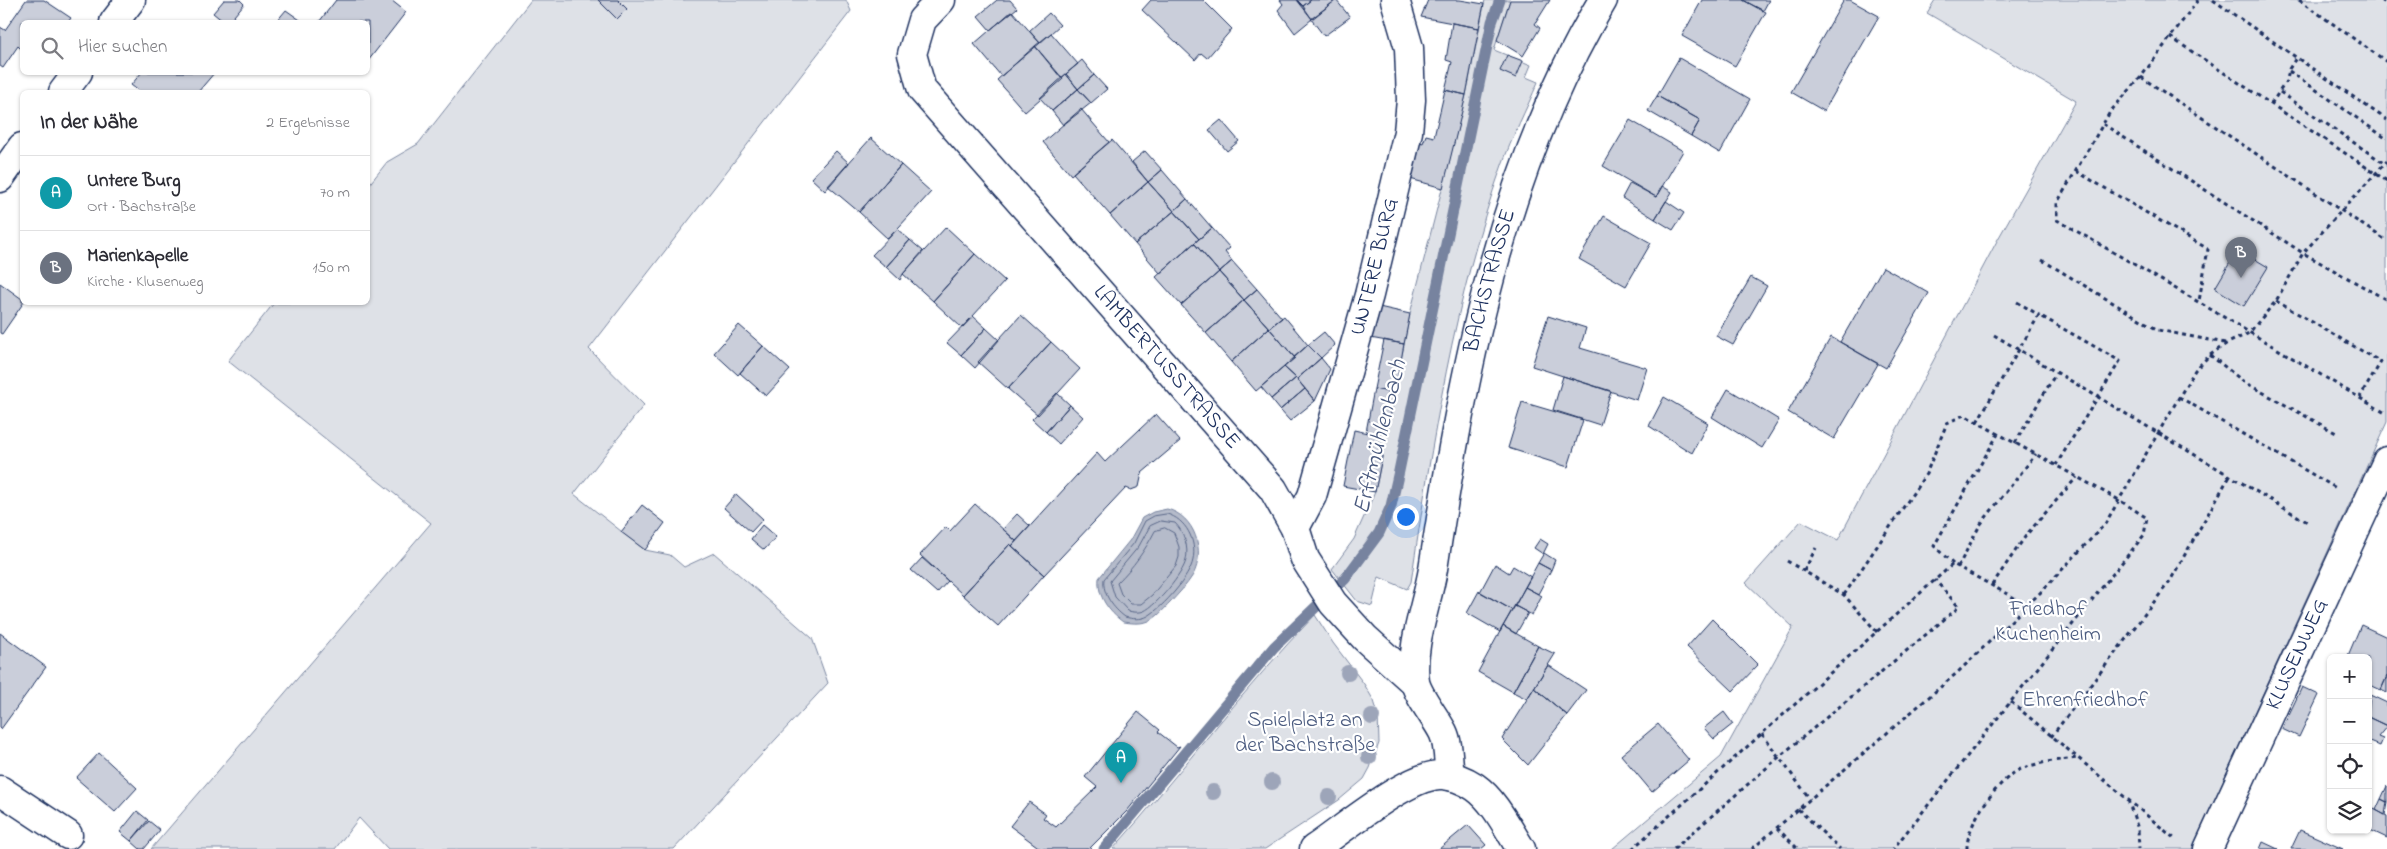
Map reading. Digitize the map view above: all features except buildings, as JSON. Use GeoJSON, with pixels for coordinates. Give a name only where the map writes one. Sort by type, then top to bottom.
{"type":"FeatureCollection","features":[{"type":"Feature","properties":{"kind":"street"},"geometry":{"type":"LineString","coordinates":[[116,20],[131,0]]}},
{"type":"Feature","properties":{"kind":"street","name":"LAMBERTUSSTRASSE"},"geometry":{"type":"LineString","coordinates":[[940,0],[922,20],[912,54],[922,90],[1272,489],[1295,528],[1305,559],[1326,593],[1365,638],[1416,684],[1445,734],[1450,776]]}},
{"type":"Feature","properties":{"kind":"street","name":"UNTERE BURG"},"geometry":{"type":"LineString","coordinates":[[1295,528],[1312,496],[1368,295],[1408,132],[1411,100],[1409,48],[1396,0]]}},
{"type":"Feature","properties":{"kind":"street","name":"BACHSTRASSE"},"geometry":{"type":"LineString","coordinates":[[1432,578],[1455,436],[1474,346],[1499,244],[1534,138],[1558,83],[1603,0]]}},
{"type":"Feature","properties":{"kind":"street"},"geometry":{"type":"LineString","coordinates":[[64,90],[76,75]]}},
{"type":"Feature","properties":{"kind":"street"},"geometry":{"type":"LineString","coordinates":[[0,178],[20,150]]}},
{"type":"Feature","properties":{"kind":"street","name":"KLUSENWEG"},"geometry":{"type":"LineString","coordinates":[[2208,849],[2387,461]]}},
{"type":"Feature","properties":{"kind":"street","name":"LAMBERTUSSTRASSE"},"geometry":{"type":"LineString","coordinates":[[1416,684],[1415,651],[1432,578]]}},
{"type":"Feature","properties":{"kind":"street"},"geometry":{"type":"LineString","coordinates":[[1314,849],[1411,784],[1439,775],[1450,776],[1476,788],[1488,799],[1521,849]]}},
{"type":"Feature","properties":{"kind":"street"},"geometry":{"type":"LineString","coordinates":[[0,790],[68,835]]}},
{"type":"Feature","properties":{"kind":"path"},"geometry":{"type":"LineString","coordinates":[[2198,0],[2141,77],[2110,112],[2102,124],[2057,203],[2057,220],[2199,301],[2249,333],[2387,414]]}},
{"type":"Feature","properties":{"kind":"path"},"geometry":{"type":"LineString","coordinates":[[2213,0],[2387,120]]}},
{"type":"Feature","properties":{"kind":"path"},"geometry":{"type":"LineString","coordinates":[[2299,0],[2387,62]]}},
{"type":"Feature","properties":{"kind":"path"},"geometry":{"type":"LineString","coordinates":[[2381,0],[2387,4]]}},
{"type":"Feature","properties":{"kind":"path"},"geometry":{"type":"LineString","coordinates":[[2170,37],[2387,181]]}},
{"type":"Feature","properties":{"kind":"path"},"geometry":{"type":"LineString","coordinates":[[2271,104],[2287,80],[2289,71],[2296,58]]}},
{"type":"Feature","properties":{"kind":"path"},"geometry":{"type":"LineString","coordinates":[[2289,71],[2387,139]]}},
{"type":"Feature","properties":{"kind":"path"},"geometry":{"type":"LineString","coordinates":[[2141,77],[2387,241]]}},
{"type":"Feature","properties":{"kind":"path"},"geometry":{"type":"LineString","coordinates":[[1752,849],[1958,672],[2027,606],[2105,524],[2195,370],[2210,355],[2226,344],[2249,333],[2276,301],[2303,253],[2386,162],[2280,92]]}},
{"type":"Feature","properties":{"kind":"path"},"geometry":{"type":"LineString","coordinates":[[2102,124],[2303,253],[2387,300]]}},
{"type":"Feature","properties":{"kind":"path"},"geometry":{"type":"LineString","coordinates":[[2076,172],[2208,250],[2199,301]]}},
{"type":"Feature","properties":{"kind":"path"},"geometry":{"type":"LineString","coordinates":[[2042,260],[2158,330],[2226,344]]}},
{"type":"Feature","properties":{"kind":"path"},"geometry":{"type":"LineString","coordinates":[[2276,301],[2381,362],[2360,398]]}},
{"type":"Feature","properties":{"kind":"path"},"geometry":{"type":"LineString","coordinates":[[2017,302],[2120,361],[2056,465]]}},
{"type":"Feature","properties":{"kind":"path"},"geometry":{"type":"LineString","coordinates":[[1977,422],[2039,315]]}},
{"type":"Feature","properties":{"kind":"path"},"geometry":{"type":"LineString","coordinates":[[1994,335],[2309,523]]}},
{"type":"Feature","properties":{"kind":"path"},"geometry":{"type":"LineString","coordinates":[[2210,355],[2244,382],[2338,434]]}},
{"type":"Feature","properties":{"kind":"path"},"geometry":{"type":"LineString","coordinates":[[2015,443],[2056,373]]}},
{"type":"Feature","properties":{"kind":"path"},"geometry":{"type":"LineString","coordinates":[[2179,397],[2337,488]]}},
{"type":"Feature","properties":{"kind":"path"},"geometry":{"type":"LineString","coordinates":[[1844,595],[1926,474],[1947,424],[1964,415],[2119,500],[2147,518],[2144,535],[1893,849]]}},
{"type":"Feature","properties":{"kind":"path"},"geometry":{"type":"LineString","coordinates":[[1998,434],[1934,546],[1953,564],[2027,606]]}},
{"type":"Feature","properties":{"kind":"path"},"geometry":{"type":"LineString","coordinates":[[1958,567],[1980,525],[2036,454]]}},
{"type":"Feature","properties":{"kind":"path"},"geometry":{"type":"LineString","coordinates":[[1992,585],[2027,534],[2077,477]]}},
{"type":"Feature","properties":{"kind":"path"},"geometry":{"type":"LineString","coordinates":[[2051,737],[2170,581],[2229,477]]}},
{"type":"Feature","properties":{"kind":"path"},"geometry":{"type":"LineString","coordinates":[[1804,571],[1816,548]]}},
{"type":"Feature","properties":{"kind":"path"},"geometry":{"type":"LineString","coordinates":[[1788,561],[1844,595],[1877,632]]}},
{"type":"Feature","properties":{"kind":"path"},"geometry":{"type":"LineString","coordinates":[[1632,849],[1953,564]]}},
{"type":"Feature","properties":{"kind":"path"},"geometry":{"type":"LineString","coordinates":[[1674,849],[1779,757],[1959,607],[1935,580]]}},
{"type":"Feature","properties":{"kind":"path"},"geometry":{"type":"LineString","coordinates":[[2010,702],[2181,844]]}},
{"type":"Feature","properties":{"kind":"path"},"geometry":{"type":"LineString","coordinates":[[1762,734],[1810,798]]}},
{"type":"Feature","properties":{"kind":"path"},"geometry":{"type":"LineString","coordinates":[[1967,849],[1967,841],[1976,817],[1994,791],[2018,770],[2038,763],[2078,758]]}},
{"type":"Feature","properties":{"kind":"path"},"geometry":{"type":"LineString","coordinates":[[2128,800],[2138,829],[2140,849]]}},
{"type":"Feature","properties":{"kind":"path"},"geometry":{"type":"LineString","coordinates":[[1798,809],[1840,849]]}},
{"type":"Feature","properties":{"kind":"path"},"geometry":{"type":"LineString","coordinates":[[1777,828],[1798,849]]}},
{"type":"Feature","properties":{"kind":"green space"},"geometry":{"type":"Polygon","coordinates":[[[531,0],[846,0],[851,11],[589,349],[644,405],[574,494],[645,550],[670,555],[684,567],[714,553],[812,638],[828,683],[674,849],[388,849],[359,818],[335,849],[151,849],[431,523],[228,361],[272,305],[370,305],[370,183],[387,162],[418,144],[531,0]]]}},
{"type":"Feature","properties":{"kind":"green space"},"geometry":{"type":"Polygon","coordinates":[[[1485,0],[1510,0],[1494,50],[1531,65],[1526,77],[1538,82],[1502,165],[1470,267],[1436,424],[1411,582],[1407,589],[1379,577],[1372,606],[1357,601],[1332,569],[1354,539],[1375,492],[1410,314],[1466,95],[1485,0]]]}},
{"type":"Feature","properties":{"kind":"green space","name":"Friedhof Kuchenheim"},"geometry":{"type":"Polygon","coordinates":[[[1935,0],[2387,0],[2387,422],[2192,849],[1612,849],[1721,757],[1793,627],[1746,583],[1801,521],[1838,540],[1998,239],[2076,101],[1927,13],[1935,0]]]}},
{"type":"Feature","properties":{"kind":"green space","name":"Spielplatz an der Bachstraße"},"geometry":{"type":"Polygon","coordinates":[[[1315,615],[1333,643],[1364,684],[1374,701],[1378,714],[1379,743],[1364,779],[1339,800],[1265,849],[1113,849],[1288,643],[1315,615]]]}},
{"type":"Feature","properties":{"kind":"water"},"geometry":{"type":"Polygon","coordinates":[[[1167,509],[1185,519],[1191,527],[1198,545],[1197,566],[1185,586],[1156,617],[1143,623],[1123,622],[1105,603],[1100,591],[1099,578],[1130,540],[1142,518],[1153,512],[1167,509]]]}},
{"type":"Feature","properties":{"kind":"waterway","name":"Erftmühlenbach"},"geometry":{"type":"LineString","coordinates":[[1104,849],[1274,647],[1345,579],[1379,533],[1391,506],[1399,471],[1492,22],[1500,0]]}},
{"type":"Feature","properties":{"kind":"place","name":"Marienkapelle"},"geometry":{"type":"Point","coordinates":[2241,278]}},
{"type":"Feature","properties":{"kind":"place","name":"Untere Burg"},"geometry":{"type":"Point","coordinates":[1121,783]}},
{"type":"Feature","properties":{"kind":"park label","name":"Ehrenfriedhof"},"geometry":{"type":"Point","coordinates":[2085,701]}}]}
